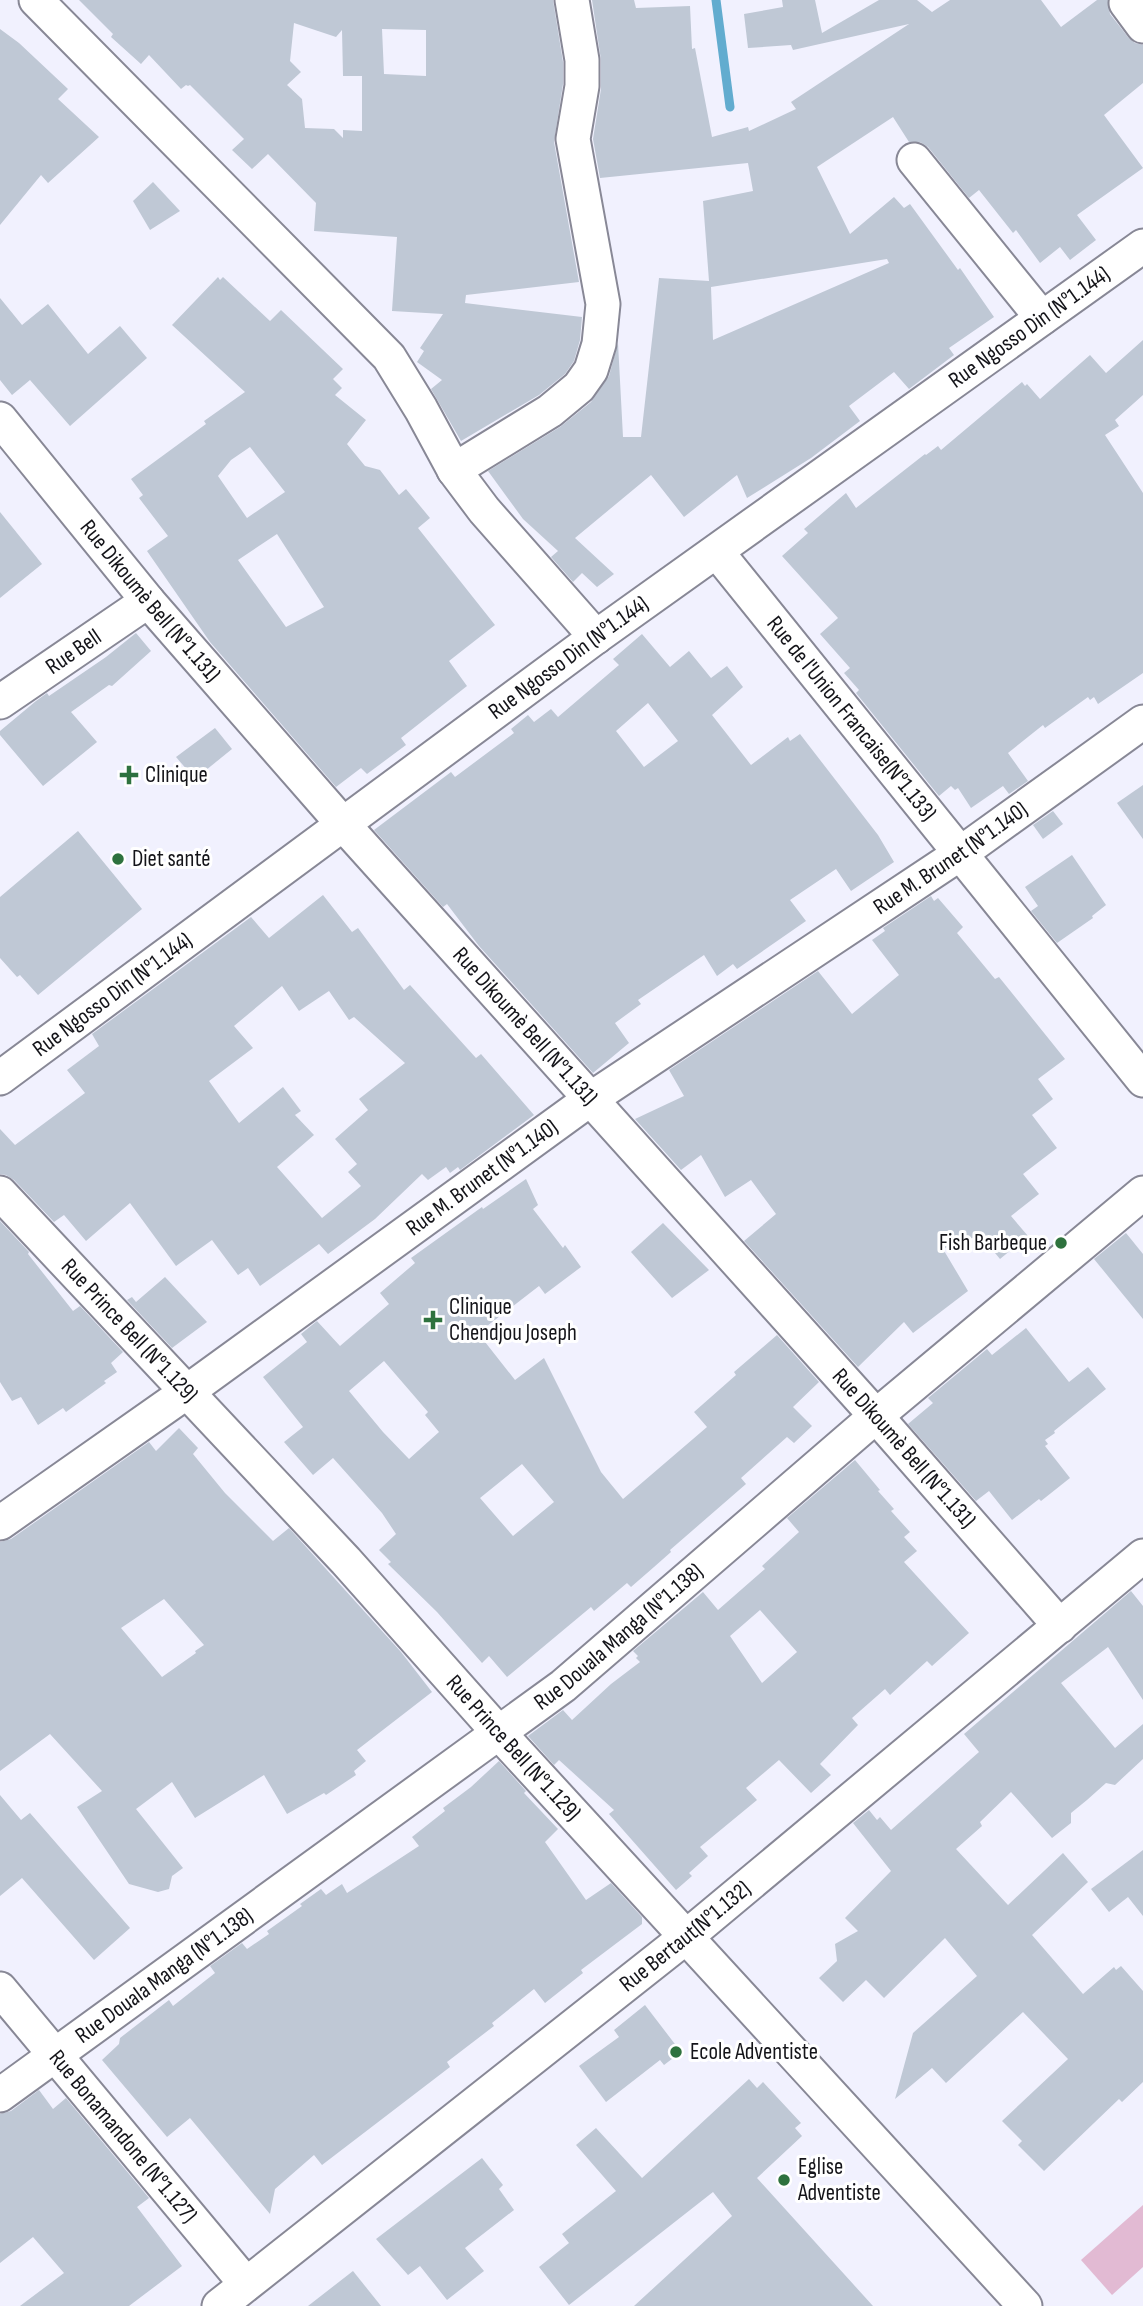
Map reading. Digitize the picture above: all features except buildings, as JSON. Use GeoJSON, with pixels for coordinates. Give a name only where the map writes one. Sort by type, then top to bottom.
{"type":"FeatureCollection","features":[{"type":"Feature","properties":{"kind":"street"},"geometry":{"type":"LineString","coordinates":[[36,0],[389,357],[454,470],[484,510],[596,637]]}},
{"type":"Feature","properties":{"kind":"street"},"geometry":{"type":"LineString","coordinates":[[454,470],[550,411],[579,387],[591,370],[599,344],[603,304],[573,139],[582,86],[582,60],[572,0]]}},
{"type":"Feature","properties":{"kind":"street"},"geometry":{"type":"LineString","coordinates":[[914,160],[1042,318]]}},
{"type":"Feature","properties":{"kind":"street","name":"Rue Ngosso Din (N°1.144)"},"geometry":{"type":"LineString","coordinates":[[0,1078],[596,637],[1143,246]]}},
{"type":"Feature","properties":{"kind":"street","name":"Rue Dikoumè Bell (N°1.131)"},"geometry":{"type":"LineString","coordinates":[[0,419],[148,601],[342,823],[876,1416],[1060,1626]]}},
{"type":"Feature","properties":{"kind":"street","name":"Rue de l'Union Francaise(N°1.133)"},"geometry":{"type":"LineString","coordinates":[[717,552],[1143,1080]]}},
{"type":"Feature","properties":{"kind":"street","name":"Rue Bell"},"geometry":{"type":"LineString","coordinates":[[0,702],[148,601]]}},
{"type":"Feature","properties":{"kind":"street","name":"Rue M. Brunet (N°1.140)"},"geometry":{"type":"LineString","coordinates":[[0,1523],[188,1391],[589,1100],[961,853],[1143,722]]}},
{"type":"Feature","properties":{"kind":"street","name":"Rue Prince Bell (N°1.129)"},"geometry":{"type":"LineString","coordinates":[[0,1193],[346,1561],[499,1733],[1026,2306]]}},
{"type":"Feature","properties":{"kind":"street","name":"Rue Douala Manga (N°1.138)"},"geometry":{"type":"LineString","coordinates":[[0,2095],[562,1686],[876,1416],[1143,1193]]}},
{"type":"Feature","properties":{"kind":"street","name":"Rue Bertaut(N°1.132)"},"geometry":{"type":"LineString","coordinates":[[219,2306],[686,1937],[1143,1556]]}},
{"type":"Feature","properties":{"kind":"street","name":"Rue Bonamandone (N°1.127)"},"geometry":{"type":"LineString","coordinates":[[0,1989],[246,2284]]}},
{"type":"Feature","properties":{"kind":"shaded area"},"geometry":{"type":"Polygon","coordinates":[[[1143,2205],[1143,2267],[1112,2295],[1081,2260],[1143,2205]]]}},
{"type":"Feature","properties":{"kind":"waterway"},"geometry":{"type":"LineString","coordinates":[[716,0],[730,107]]}},
{"type":"Feature","properties":{"kind":"place","name":"Clinique"},"geometry":{"type":"Point","coordinates":[129,775]}},
{"type":"Feature","properties":{"kind":"place","name":"Diet santé"},"geometry":{"type":"Point","coordinates":[118,859]}},
{"type":"Feature","properties":{"kind":"place","name":"Fish Barbeque"},"geometry":{"type":"Point","coordinates":[1061,1243]}},
{"type":"Feature","properties":{"kind":"place","name":"Clinique Chendjou Joseph"},"geometry":{"type":"Point","coordinates":[433,1320]}},
{"type":"Feature","properties":{"kind":"place","name":"Ecole Adventiste"},"geometry":{"type":"Point","coordinates":[676,2052]}},
{"type":"Feature","properties":{"kind":"place","name":"Eglise Adventiste"},"geometry":{"type":"Point","coordinates":[784,2180]}}]}
